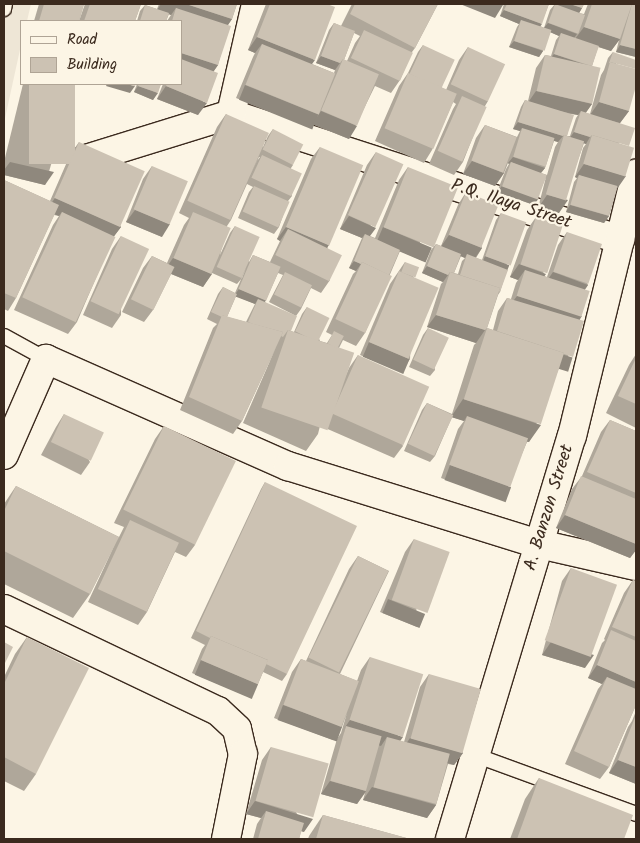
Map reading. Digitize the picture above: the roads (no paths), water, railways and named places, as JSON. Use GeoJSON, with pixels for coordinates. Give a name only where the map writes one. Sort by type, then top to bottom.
{"type":"FeatureCollection","features":[{"type":"Feature","properties":{"kind":"street"},"geometry":{"type":"LineString","coordinates":[[86,159],[231,114],[256,4]]}},
{"type":"Feature","properties":{"kind":"street","name":"P.Q. Ilaya Street"},"geometry":{"type":"LineString","coordinates":[[231,114],[620,240]]}},
{"type":"Feature","properties":{"kind":"street","name":"A. Banzon Street"},"geometry":{"type":"LineString","coordinates":[[450,839],[572,436],[636,174]]}},
{"type":"Feature","properties":{"kind":"street"},"geometry":{"type":"LineString","coordinates":[[4,455],[46,359],[288,466],[539,544],[636,566]]}},
{"type":"Feature","properties":{"kind":"street"},"geometry":{"type":"LineString","coordinates":[[4,609],[218,711],[237,729],[243,754],[226,839]]}},
{"type":"Feature","properties":{"kind":"lane"},"geometry":{"type":"LineString","coordinates":[[4,9],[5,4]]}},
{"type":"Feature","properties":{"kind":"lane"},"geometry":{"type":"LineString","coordinates":[[4,336],[46,359]]}},
{"type":"Feature","properties":{"kind":"lane"},"geometry":{"type":"LineString","coordinates":[[475,755],[636,814]]}}]}
